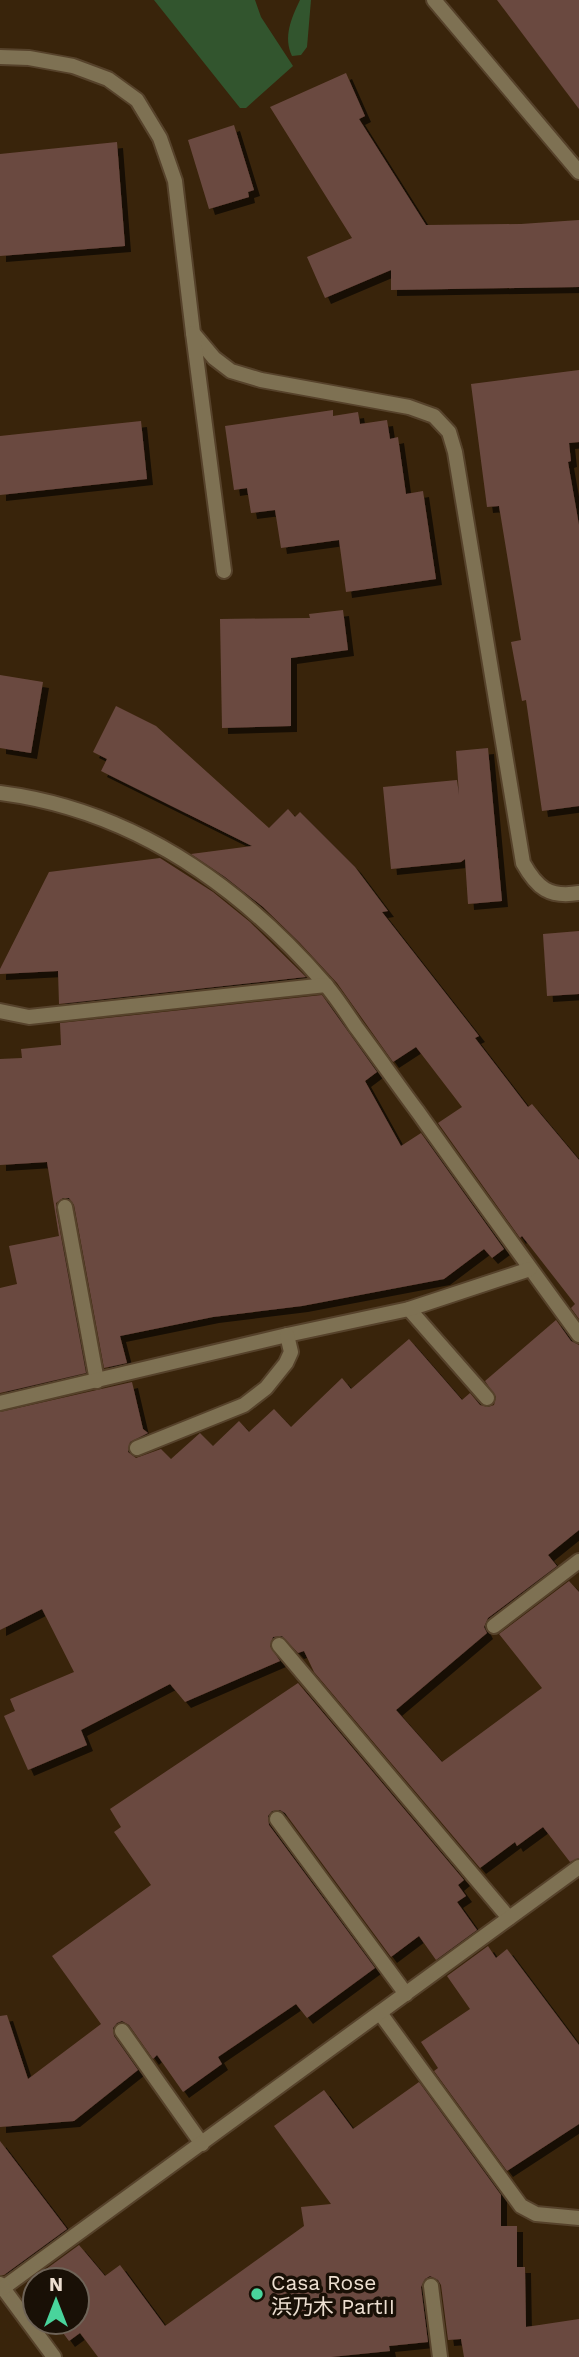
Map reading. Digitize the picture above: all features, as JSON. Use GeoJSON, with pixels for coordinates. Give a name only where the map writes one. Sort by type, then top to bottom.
{"type":"FeatureCollection","features":[{"type":"Feature","properties":{"kind":"street"},"geometry":{"type":"LineString","coordinates":[[434,0],[579,172]]}},
{"type":"Feature","properties":{"kind":"street"},"geometry":{"type":"LineString","coordinates":[[0,57],[29,58],[73,66],[108,79],[137,100],[160,138],[175,181],[224,571]]}},
{"type":"Feature","properties":{"kind":"street"},"geometry":{"type":"LineString","coordinates":[[193,333],[214,358],[231,371],[261,380],[409,407],[434,416],[449,432],[455,452],[523,863],[531,878],[544,890],[568,895],[579,893]]}},
{"type":"Feature","properties":{"kind":"street"},"geometry":{"type":"LineString","coordinates":[[0,793],[83,813],[131,831],[173,853],[242,900],[326,985],[579,1335]]}},
{"type":"Feature","properties":{"kind":"street"},"geometry":{"type":"LineString","coordinates":[[0,1011],[29,1017],[326,985]]}},
{"type":"Feature","properties":{"kind":"street"},"geometry":{"type":"LineString","coordinates":[[65,1207],[97,1381]]}},
{"type":"Feature","properties":{"kind":"street"},"geometry":{"type":"LineString","coordinates":[[0,1403],[409,1309],[530,1269]]}},
{"type":"Feature","properties":{"kind":"street"},"geometry":{"type":"LineString","coordinates":[[409,1309],[487,1398]]}},
{"type":"Feature","properties":{"kind":"street"},"geometry":{"type":"LineString","coordinates":[[136,1448],[244,1405],[266,1388],[286,1363],[291,1352],[287,1335]]}},
{"type":"Feature","properties":{"kind":"street"},"geometry":{"type":"LineString","coordinates":[[494,1626],[579,1561]]}},
{"type":"Feature","properties":{"kind":"street"},"geometry":{"type":"LineString","coordinates":[[279,1645],[509,1918]]}},
{"type":"Feature","properties":{"kind":"street"},"geometry":{"type":"LineString","coordinates":[[277,1819],[406,1994]]}},
{"type":"Feature","properties":{"kind":"street"},"geometry":{"type":"LineString","coordinates":[[54,2357],[2,2286],[202,2144],[579,1867]]}},
{"type":"Feature","properties":{"kind":"street"},"geometry":{"type":"LineString","coordinates":[[380,2013],[522,2206],[536,2214],[579,2218]]}},
{"type":"Feature","properties":{"kind":"street"},"geometry":{"type":"LineString","coordinates":[[122,2031],[202,2144]]}},
{"type":"Feature","properties":{"kind":"street"},"geometry":{"type":"LineString","coordinates":[[431,2287],[440,2357]]}},
{"type":"Feature","properties":{"kind":"green space"},"geometry":{"type":"Polygon","coordinates":[[[154,0],[255,0],[261,17],[293,66],[246,108],[240,108],[154,0]]]}},
{"type":"Feature","properties":{"kind":"green space"},"geometry":{"type":"Polygon","coordinates":[[[300,0],[311,0],[307,47],[301,55],[292,56],[288,35],[300,0]]]}},
{"type":"Feature","properties":{"kind":"building"},"geometry":{"type":"Polygon","coordinates":[[[497,0],[579,0],[579,109],[497,0]]]}},
{"type":"Feature","properties":{"kind":"building"},"geometry":{"type":"Polygon","coordinates":[[[346,73],[365,116],[359,119],[426,225],[521,224],[579,220],[579,287],[391,290],[391,270],[325,298],[307,257],[352,238],[270,107],[346,73]]]}},
{"type":"Feature","properties":{"kind":"building"},"geometry":{"type":"Polygon","coordinates":[[[234,125],[254,190],[248,192],[249,197],[209,209],[188,140],[234,125]]]}},
{"type":"Feature","properties":{"kind":"building"},"geometry":{"type":"Polygon","coordinates":[[[117,142],[125,246],[0,256],[0,154],[117,142]]]}},
{"type":"Feature","properties":{"kind":"building"},"geometry":{"type":"Polygon","coordinates":[[[579,370],[579,442],[569,443],[571,461],[568,462],[579,525],[579,806],[542,811],[526,700],[522,701],[511,642],[521,640],[499,506],[487,507],[471,384],[579,370]]]}},
{"type":"Feature","properties":{"kind":"building"},"geometry":{"type":"Polygon","coordinates":[[[333,410],[333,416],[358,412],[360,424],[387,420],[390,439],[398,437],[406,494],[423,491],[436,579],[346,592],[339,540],[281,548],[275,510],[251,513],[247,488],[234,490],[225,426],[333,410]]]}},
{"type":"Feature","properties":{"kind":"building"},"geometry":{"type":"Polygon","coordinates":[[[141,421],[147,479],[0,495],[0,436],[141,421]]]}},
{"type":"Feature","properties":{"kind":"building"},"geometry":{"type":"Polygon","coordinates":[[[343,610],[348,650],[291,658],[291,726],[222,728],[220,619],[310,618],[309,614],[343,610]]]}},
{"type":"Feature","properties":{"kind":"building"},"geometry":{"type":"Polygon","coordinates":[[[0,675],[43,682],[31,753],[0,748],[0,675]]]}},
{"type":"Feature","properties":{"kind":"building"},"geometry":{"type":"Polygon","coordinates":[[[116,706],[156,726],[269,828],[288,809],[295,817],[300,812],[355,867],[388,911],[382,912],[479,1036],[475,1038],[528,1107],[532,1104],[579,1160],[579,1319],[571,1308],[575,1304],[522,1236],[520,1238],[438,1123],[462,1107],[416,1047],[393,1062],[337,983],[299,942],[263,907],[191,854],[252,846],[101,771],[107,759],[93,752],[116,706]]]}},
{"type":"Feature","properties":{"kind":"building"},"geometry":{"type":"Polygon","coordinates":[[[488,748],[502,901],[468,904],[465,859],[461,862],[391,869],[383,787],[457,780],[459,795],[456,751],[488,748]]]}},
{"type":"Feature","properties":{"kind":"building"},"geometry":{"type":"Polygon","coordinates":[[[160,858],[213,892],[250,922],[306,977],[59,1004],[58,971],[0,974],[0,969],[49,872],[160,858]]]}},
{"type":"Feature","properties":{"kind":"building"},"geometry":{"type":"Polygon","coordinates":[[[579,931],[579,994],[547,996],[543,934],[579,931]]]}},
{"type":"Feature","properties":{"kind":"building"},"geometry":{"type":"Polygon","coordinates":[[[322,995],[377,1072],[365,1081],[401,1146],[421,1133],[504,1249],[492,1258],[484,1249],[444,1279],[302,1306],[213,1317],[120,1336],[127,1363],[104,1368],[74,1205],[69,1198],[63,1198],[56,1203],[56,1209],[86,1373],[0,1393],[0,1288],[17,1284],[9,1246],[59,1236],[47,1162],[0,1165],[0,1059],[22,1058],[21,1049],[61,1045],[60,1023],[322,995]]]}},
{"type":"Feature","properties":{"kind":"building"},"geometry":{"type":"Polygon","coordinates":[[[556,1320],[571,1341],[579,1345],[579,1530],[548,1555],[557,1566],[488,1618],[484,1627],[487,1633],[396,1710],[442,1762],[542,1688],[499,1634],[569,1581],[579,1592],[579,1858],[570,1862],[543,1827],[517,1846],[515,1842],[480,1868],[314,1672],[304,1651],[298,1653],[282,1636],[273,1637],[270,1646],[280,1661],[185,1702],[170,1684],[81,1730],[87,1745],[28,1770],[4,1716],[15,1711],[10,1699],[74,1672],[42,1609],[0,1630],[0,1412],[132,1382],[143,1429],[148,1433],[130,1442],[128,1452],[136,1458],[161,1449],[171,1459],[200,1433],[213,1446],[239,1421],[249,1432],[274,1409],[291,1427],[342,1378],[351,1389],[409,1339],[462,1400],[470,1393],[480,1405],[488,1407],[494,1405],[496,1397],[485,1381],[556,1320]]]}},
{"type":"Feature","properties":{"kind":"building"},"geometry":{"type":"Polygon","coordinates":[[[298,1683],[464,1880],[458,1885],[466,1896],[457,1902],[477,1930],[436,1960],[419,1936],[391,1957],[285,1813],[280,1810],[272,1811],[268,1816],[269,1825],[375,1968],[307,2018],[296,2004],[218,2057],[222,2064],[183,2092],[157,2055],[153,2059],[129,2025],[122,2021],[117,2023],[113,2028],[114,2036],[138,2070],[74,2121],[0,2127],[0,2016],[7,2015],[28,2079],[101,2024],[52,1956],[151,1885],[114,1832],[121,1827],[110,1809],[298,1683]]]}},
{"type":"Feature","properties":{"kind":"building"},"geometry":{"type":"Polygon","coordinates":[[[488,1946],[496,1958],[507,1949],[579,2045],[579,2124],[507,2171],[434,2071],[438,2068],[421,2042],[470,2009],[447,1976],[488,1946]]]}},
{"type":"Feature","properties":{"kind":"building"},"geometry":{"type":"Polygon","coordinates":[[[419,2082],[501,2195],[501,2226],[517,2226],[517,2267],[525,2267],[526,2327],[579,2319],[579,2357],[464,2357],[461,2339],[448,2340],[441,2285],[430,2276],[421,2287],[428,2342],[389,2346],[390,2351],[331,2357],[98,2357],[82,2336],[91,2336],[91,2266],[50,2266],[79,2245],[105,2276],[120,2265],[165,2326],[304,2226],[301,2207],[331,2204],[274,2126],[324,2090],[353,2129],[419,2082]]]}},
{"type":"Feature","properties":{"kind":"building"},"geometry":{"type":"Polygon","coordinates":[[[0,2141],[67,2229],[4,2275],[0,2275],[0,2141]]]}},
{"type":"Feature","properties":{"kind":"place","name":"Casa Rose 浜乃木 PartII"},"geometry":{"type":"Point","coordinates":[257,2294]}}]}
